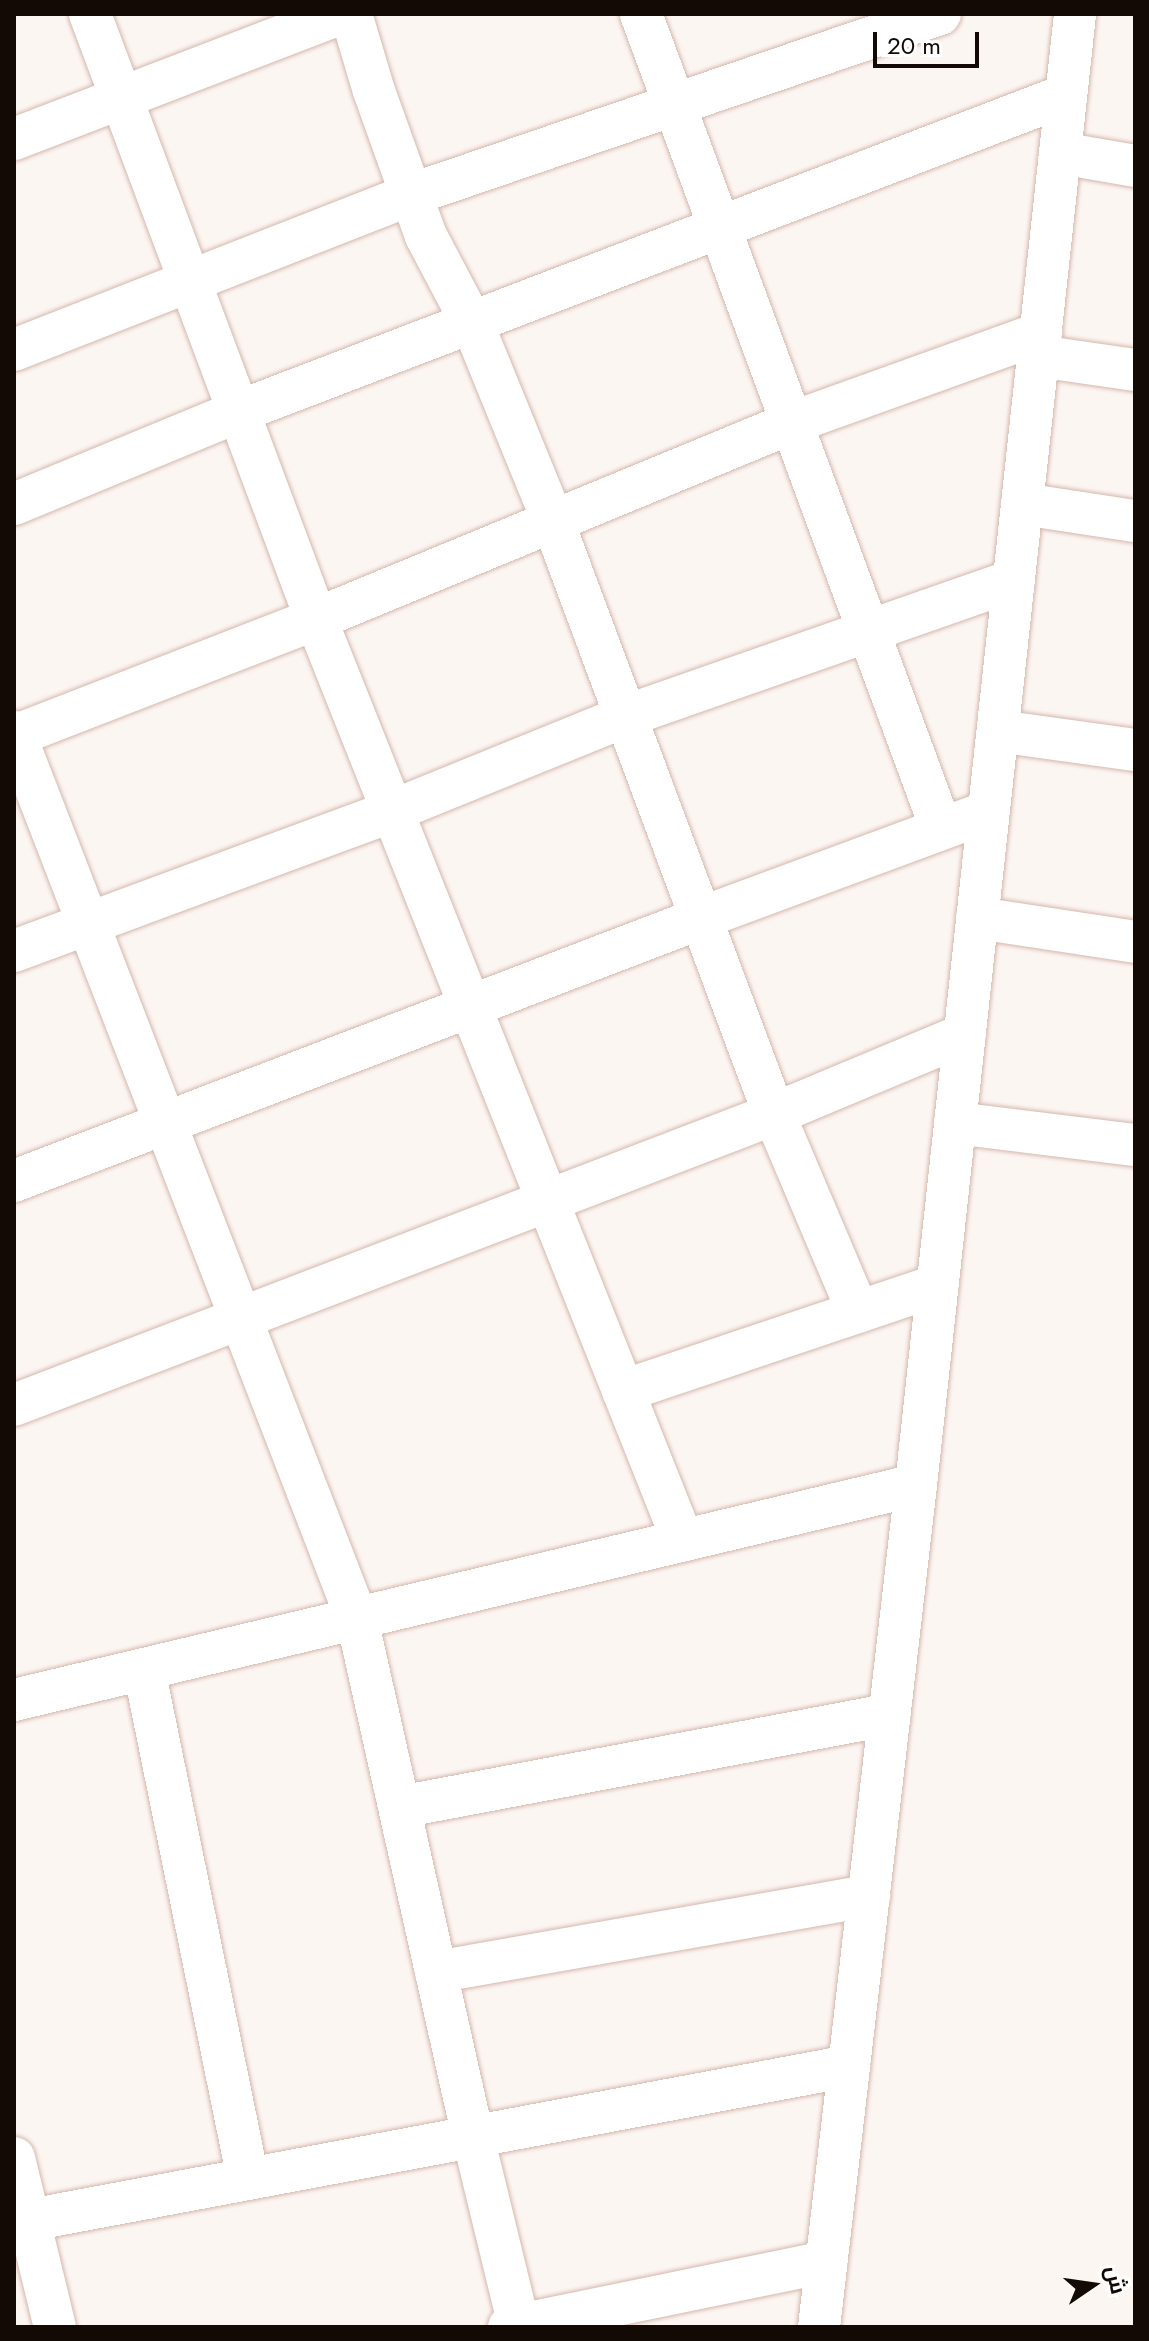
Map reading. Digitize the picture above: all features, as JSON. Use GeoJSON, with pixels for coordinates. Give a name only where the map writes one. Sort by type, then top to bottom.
{"type":"FeatureCollection","features":[{"type":"Feature","properties":{"kind":"street"},"geometry":{"type":"LineString","coordinates":[[90,14],[316,619],[683,1541]]}},
{"type":"Feature","properties":{"kind":"street"},"geometry":{"type":"LineString","coordinates":[[14,139],[340,14]]}},
{"type":"Feature","properties":{"kind":"street"},"geometry":{"type":"LineString","coordinates":[[351,14],[426,236],[473,325],[552,519],[774,1114],[858,1312]]}},
{"type":"Feature","properties":{"kind":"street"},"geometry":{"type":"LineString","coordinates":[[641,14],[941,828]]}},
{"type":"Feature","properties":{"kind":"street"},"geometry":{"type":"LineString","coordinates":[[14,350],[410,195],[940,14]]}},
{"type":"Feature","properties":{"kind":"street"},"geometry":{"type":"LineString","coordinates":[[819,2327],[916,1485],[1075,14]]}},
{"type":"Feature","properties":{"kind":"street"},"geometry":{"type":"LineString","coordinates":[[14,504],[240,411],[473,325],[1066,95]]}},
{"type":"Feature","properties":{"kind":"street"},"geometry":{"type":"LineString","coordinates":[[1060,153],[1135,166]]}},
{"type":"Feature","properties":{"kind":"street"},"geometry":{"type":"LineString","coordinates":[[826,2262],[514,2326],[357,1619],[14,735],[316,619],[552,519],[791,423],[1040,345],[1135,370]]}},
{"type":"Feature","properties":{"kind":"street"},"geometry":{"type":"LineString","coordinates":[[1022,504],[1135,521]]}},
{"type":"Feature","properties":{"kind":"street"},"geometry":{"type":"LineString","coordinates":[[14,951],[392,811],[626,716],[1014,580]]}},
{"type":"Feature","properties":{"kind":"street"},"geometry":{"type":"LineString","coordinates":[[998,731],[1135,750]]}},
{"type":"Feature","properties":{"kind":"street"},"geometry":{"type":"LineString","coordinates":[[14,1181],[470,1005],[988,812]]}},
{"type":"Feature","properties":{"kind":"street"},"geometry":{"type":"LineString","coordinates":[[977,918],[1135,942]]}},
{"type":"Feature","properties":{"kind":"street"},"geometry":{"type":"LineString","coordinates":[[14,1405],[242,1321],[774,1114],[965,1034]]}},
{"type":"Feature","properties":{"kind":"street"},"geometry":{"type":"LineString","coordinates":[[955,1123],[1135,1145]]}},
{"type":"Feature","properties":{"kind":"street"},"geometry":{"type":"LineString","coordinates":[[623,1391],[938,1285]]}},
{"type":"Feature","properties":{"kind":"street"},"geometry":{"type":"LineString","coordinates":[[14,1700],[916,1485]]}},
{"type":"Feature","properties":{"kind":"street"},"geometry":{"type":"LineString","coordinates":[[144,1669],[248,2179]]}},
{"type":"Feature","properties":{"kind":"street"},"geometry":{"type":"LineString","coordinates":[[400,1807],[889,1715]]}},
{"type":"Feature","properties":{"kind":"street"},"geometry":{"type":"LineString","coordinates":[[436,1972],[869,1896]]}},
{"type":"Feature","properties":{"kind":"street"},"geometry":{"type":"LineString","coordinates":[[22,2222],[849,2066]]}},
{"type":"Feature","properties":{"kind":"street"},"geometry":{"type":"LineString","coordinates":[[14,2158],[22,2222],[55,2327]]}}]}
